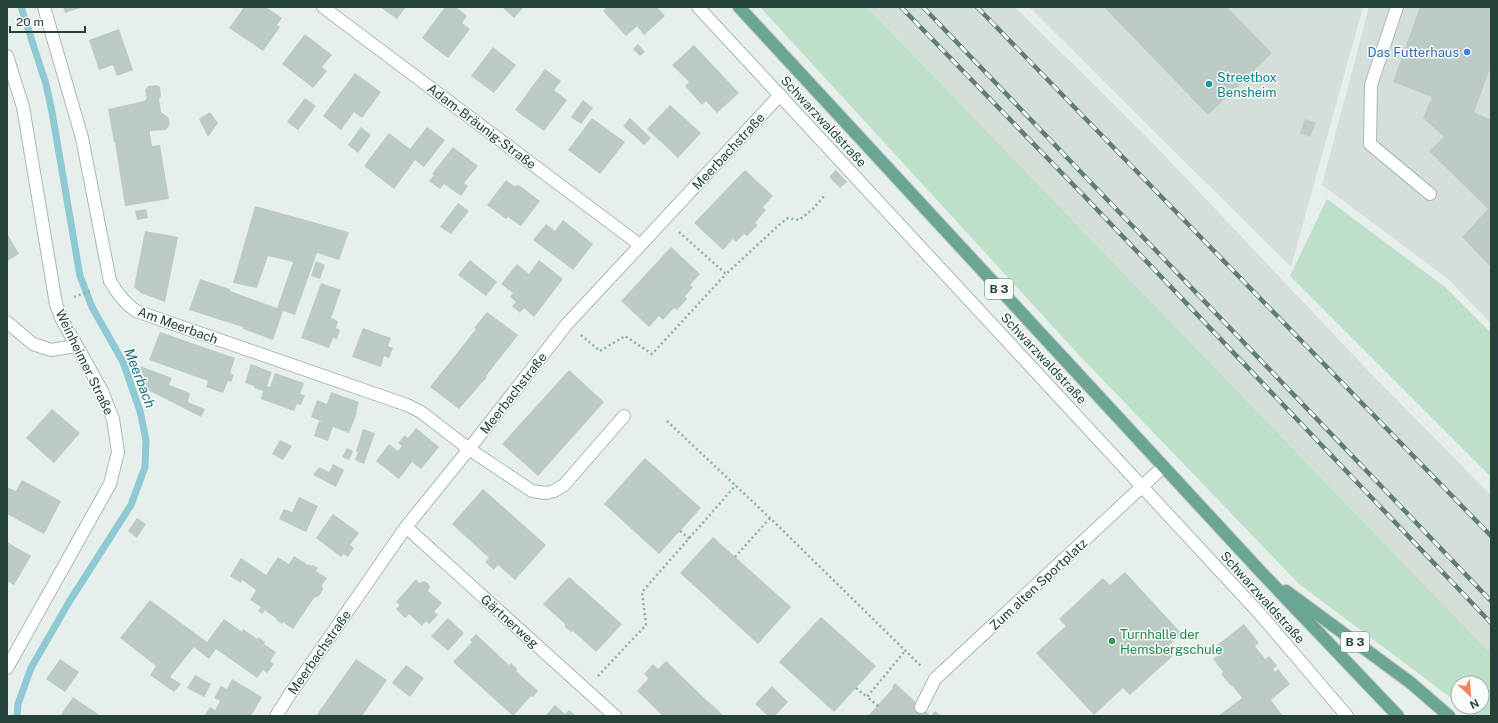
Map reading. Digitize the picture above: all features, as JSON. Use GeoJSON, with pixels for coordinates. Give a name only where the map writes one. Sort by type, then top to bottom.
{"type":"FeatureCollection","features":[{"type":"Feature","properties":{"kind":"main road","name":"Schwarzwaldstraße"},"geometry":{"type":"LineString","coordinates":[[739,7],[1163,467],[1398,716]]}},
{"type":"Feature","properties":{"kind":"main road","name":"Schwarzwaldstraße"},"geometry":{"type":"LineString","coordinates":[[1260,571],[1411,683],[1449,716]]}},
{"type":"Feature","properties":{"kind":"street","name":"Am Meerbach"},"geometry":{"type":"LineString","coordinates":[[44,7],[82,138],[110,281],[117,294],[126,305],[136,311],[407,405],[421,412],[469,449],[532,491],[546,493],[554,491],[564,485],[624,416]]}},
{"type":"Feature","properties":{"kind":"street","name":"Adam-Bräunig-Straße"},"geometry":{"type":"LineString","coordinates":[[323,7],[640,245]]}},
{"type":"Feature","properties":{"kind":"street","name":"Schwarzwaldstraße"},"geometry":{"type":"LineString","coordinates":[[698,7],[1260,614],[1347,716]]}},
{"type":"Feature","properties":{"kind":"street"},"geometry":{"type":"LineString","coordinates":[[1397,7],[1371,85],[1370,144],[1430,194]]}},
{"type":"Feature","properties":{"kind":"street","name":"Weinheimer Straße"},"geometry":{"type":"LineString","coordinates":[[7,56],[23,107],[56,304],[61,318],[102,392],[113,419],[118,452],[110,484],[7,668]]}},
{"type":"Feature","properties":{"kind":"street","name":"Meerbachstraße"},"geometry":{"type":"LineString","coordinates":[[276,716],[406,527],[568,324],[780,95]]}},
{"type":"Feature","properties":{"kind":"street"},"geometry":{"type":"LineString","coordinates":[[7,322],[33,344],[51,350],[76,346]]}},
{"type":"Feature","properties":{"kind":"street","name":"Zum alten Sportplatz"},"geometry":{"type":"LineString","coordinates":[[921,707],[935,679],[1163,467]]}},
{"type":"Feature","properties":{"kind":"street","name":"Gärtnerweg"},"geometry":{"type":"LineString","coordinates":[[406,527],[615,716]]}},
{"type":"Feature","properties":{"kind":"path"},"geometry":{"type":"LineString","coordinates":[[568,324],[600,351],[625,336],[652,354],[726,274],[779,225],[788,218],[798,220],[813,209],[825,195]]}},
{"type":"Feature","properties":{"kind":"path"},"geometry":{"type":"LineString","coordinates":[[665,220],[726,274]]}},
{"type":"Feature","properties":{"kind":"path"},"geometry":{"type":"LineString","coordinates":[[70,298],[94,289]]}},
{"type":"Feature","properties":{"kind":"path"},"geometry":{"type":"LineString","coordinates":[[667,421],[736,485],[935,679]]}},
{"type":"Feature","properties":{"kind":"path"},"geometry":{"type":"LineString","coordinates":[[586,690],[646,625],[642,592],[736,485]]}},
{"type":"Feature","properties":{"kind":"path"},"geometry":{"type":"LineString","coordinates":[[735,557],[770,518]]}},
{"type":"Feature","properties":{"kind":"path"},"geometry":{"type":"LineString","coordinates":[[680,531],[690,539]]}},
{"type":"Feature","properties":{"kind":"path"},"geometry":{"type":"LineString","coordinates":[[867,697],[905,651]]}},
{"type":"Feature","properties":{"kind":"path"},"geometry":{"type":"LineString","coordinates":[[856,688],[878,706]]}},
{"type":"Feature","properties":{"kind":"shaded area"},"geometry":{"type":"Polygon","coordinates":[[[867,7],[1015,7],[1149,139],[1377,380],[1491,495],[1491,654],[867,7]]]}},
{"type":"Feature","properties":{"kind":"shaded area"},"geometry":{"type":"Polygon","coordinates":[[[1029,7],[1363,7],[1291,267],[1029,7]]]}},
{"type":"Feature","properties":{"kind":"shaded area"},"geometry":{"type":"Polygon","coordinates":[[[1369,7],[1491,7],[1491,323],[1448,279],[1322,185],[1369,7]]]}},
{"type":"Feature","properties":{"kind":"green space"},"geometry":{"type":"Polygon","coordinates":[[[760,7],[867,7],[1491,654],[1491,716],[1474,715],[1490,715],[1490,675],[1450,675],[1450,697],[1299,584],[1079,355],[760,7]]]}},
{"type":"Feature","properties":{"kind":"green space"},"geometry":{"type":"Polygon","coordinates":[[[1327,199],[1445,287],[1491,333],[1491,477],[1290,276],[1327,199]]]}},
{"type":"Feature","properties":{"kind":"building"},"geometry":{"type":"Polygon","coordinates":[[[63,7],[83,7],[65,13],[63,7]]]}},
{"type":"Feature","properties":{"kind":"building"},"geometry":{"type":"Polygon","coordinates":[[[244,7],[266,7],[282,18],[277,25],[280,27],[263,51],[229,28],[244,7]]]}},
{"type":"Feature","properties":{"kind":"building"},"geometry":{"type":"Polygon","coordinates":[[[380,7],[406,7],[397,19],[380,7]]]}},
{"type":"Feature","properties":{"kind":"building"},"geometry":{"type":"Polygon","coordinates":[[[445,7],[456,7],[467,16],[462,23],[470,29],[448,58],[422,38],[445,7]]]}},
{"type":"Feature","properties":{"kind":"building"},"geometry":{"type":"Polygon","coordinates":[[[503,7],[524,7],[514,18],[503,7]]]}},
{"type":"Feature","properties":{"kind":"building"},"geometry":{"type":"Polygon","coordinates":[[[607,7],[657,7],[665,16],[644,35],[637,26],[626,36],[603,11],[607,7]]]}},
{"type":"Feature","properties":{"kind":"building","name":"Streetbox Bensheim"},"geometry":{"type":"Polygon","coordinates":[[[1104,7],[1227,7],[1272,53],[1208,115],[1104,7]]]}},
{"type":"Feature","properties":{"kind":"building"},"geometry":{"type":"Polygon","coordinates":[[[1420,7],[1491,7],[1491,66],[1474,112],[1491,120],[1491,267],[1462,237],[1488,209],[1429,151],[1444,137],[1423,118],[1432,97],[1393,82],[1420,7]]]}},
{"type":"Feature","properties":{"kind":"building"},"geometry":{"type":"Polygon","coordinates":[[[119,29],[133,70],[117,76],[113,65],[99,70],[89,40],[119,29]]]}},
{"type":"Feature","properties":{"kind":"building"},"geometry":{"type":"Polygon","coordinates":[[[305,34],[332,55],[322,67],[327,71],[313,88],[282,64],[305,34]]]}},
{"type":"Feature","properties":{"kind":"building"},"geometry":{"type":"Polygon","coordinates":[[[638,44],[645,52],[640,56],[633,49],[638,44]]]}},
{"type":"Feature","properties":{"kind":"building"},"geometry":{"type":"Polygon","coordinates":[[[694,45],[739,93],[717,113],[706,101],[702,105],[685,86],[689,82],[672,65],[694,45]]]}},
{"type":"Feature","properties":{"kind":"building"},"geometry":{"type":"Polygon","coordinates":[[[493,47],[516,65],[494,93],[471,76],[493,47]]]}},
{"type":"Feature","properties":{"kind":"building"},"geometry":{"type":"Polygon","coordinates":[[[545,69],[561,81],[554,90],[567,100],[544,131],[515,110],[545,69]]]}},
{"type":"Feature","properties":{"kind":"building"},"geometry":{"type":"Polygon","coordinates":[[[355,73],[381,92],[362,118],[354,112],[341,130],[323,116],[355,73]]]}},
{"type":"Feature","properties":{"kind":"building"},"geometry":{"type":"Polygon","coordinates":[[[156,85],[160,87],[161,96],[159,99],[161,112],[168,117],[170,124],[166,130],[150,131],[150,135],[152,146],[160,145],[169,199],[125,206],[108,109],[144,101],[147,98],[145,90],[148,86],[156,85]]]}},
{"type":"Feature","properties":{"kind":"building"},"geometry":{"type":"Polygon","coordinates":[[[305,98],[316,106],[298,130],[287,122],[305,98]]]}},
{"type":"Feature","properties":{"kind":"building"},"geometry":{"type":"Polygon","coordinates":[[[583,100],[593,108],[581,124],[571,117],[583,100]]]}},
{"type":"Feature","properties":{"kind":"building"},"geometry":{"type":"Polygon","coordinates":[[[670,105],[701,133],[678,158],[647,129],[670,105]]]}},
{"type":"Feature","properties":{"kind":"building"},"geometry":{"type":"Polygon","coordinates":[[[210,112],[218,123],[208,137],[199,119],[210,112]]]}},
{"type":"Feature","properties":{"kind":"building"},"geometry":{"type":"Polygon","coordinates":[[[592,118],[625,142],[600,174],[568,150],[592,118]]]}},
{"type":"Feature","properties":{"kind":"building"},"geometry":{"type":"Polygon","coordinates":[[[630,118],[651,138],[644,145],[623,126],[630,118]]]}},
{"type":"Feature","properties":{"kind":"building"},"geometry":{"type":"Polygon","coordinates":[[[1305,119],[1316,123],[1310,137],[1300,133],[1305,119]]]}},
{"type":"Feature","properties":{"kind":"building"},"geometry":{"type":"Polygon","coordinates":[[[361,127],[371,135],[358,153],[348,145],[361,127]]]}},
{"type":"Feature","properties":{"kind":"building"},"geometry":{"type":"Polygon","coordinates":[[[427,127],[445,140],[424,167],[415,160],[394,189],[364,166],[389,133],[410,149],[427,127]]]}},
{"type":"Feature","properties":{"kind":"building"},"geometry":{"type":"Polygon","coordinates":[[[453,147],[478,166],[464,183],[468,186],[461,196],[444,184],[440,189],[429,181],[434,175],[432,174],[453,147]]]}},
{"type":"Feature","properties":{"kind":"building"},"geometry":{"type":"Polygon","coordinates":[[[745,170],[773,196],[763,207],[766,210],[755,223],[758,225],[747,236],[744,234],[736,242],[733,239],[723,250],[694,223],[745,170]]]}},
{"type":"Feature","properties":{"kind":"building"},"geometry":{"type":"Polygon","coordinates":[[[836,170],[847,182],[840,188],[829,177],[836,170]]]}},
{"type":"Feature","properties":{"kind":"building"},"geometry":{"type":"Polygon","coordinates":[[[506,180],[514,186],[519,185],[540,201],[521,226],[508,217],[506,219],[487,205],[506,180]]]}},
{"type":"Feature","properties":{"kind":"building"},"geometry":{"type":"Polygon","coordinates":[[[458,203],[469,211],[451,234],[440,227],[458,203]]]}},
{"type":"Feature","properties":{"kind":"building"},"geometry":{"type":"Polygon","coordinates":[[[255,206],[349,232],[339,260],[317,253],[295,315],[283,311],[273,340],[243,329],[243,327],[189,310],[200,279],[230,289],[230,291],[277,308],[293,262],[268,256],[257,288],[233,283],[255,206]]]}},
{"type":"Feature","properties":{"kind":"building"},"geometry":{"type":"Polygon","coordinates":[[[146,209],[148,218],[137,220],[135,211],[146,209]]]}},
{"type":"Feature","properties":{"kind":"building"},"geometry":{"type":"Polygon","coordinates":[[[563,220],[593,244],[573,270],[533,240],[546,224],[555,231],[563,220]]]}},
{"type":"Feature","properties":{"kind":"building"},"geometry":{"type":"Polygon","coordinates":[[[145,231],[178,237],[165,302],[141,293],[134,287],[145,231]]]}},
{"type":"Feature","properties":{"kind":"building"},"geometry":{"type":"Polygon","coordinates":[[[7,233],[19,254],[7,261],[7,233]]]}},
{"type":"Feature","properties":{"kind":"building"},"geometry":{"type":"Polygon","coordinates":[[[671,247],[700,274],[690,285],[693,287],[685,296],[687,299],[677,310],[674,308],[663,320],[659,316],[649,327],[621,301],[671,247]]]}},
{"type":"Feature","properties":{"kind":"building"},"geometry":{"type":"Polygon","coordinates":[[[470,260],[497,282],[486,296],[458,275],[470,260]]]}},
{"type":"Feature","properties":{"kind":"building"},"geometry":{"type":"Polygon","coordinates":[[[539,260],[563,279],[534,317],[524,308],[520,313],[512,306],[516,302],[510,297],[513,293],[502,285],[502,283],[517,264],[529,274],[539,260]]]}},
{"type":"Feature","properties":{"kind":"building"},"geometry":{"type":"Polygon","coordinates":[[[316,261],[325,265],[320,279],[311,276],[316,261]]]}},
{"type":"Feature","properties":{"kind":"building"},"geometry":{"type":"Polygon","coordinates":[[[321,283],[341,290],[331,318],[338,321],[336,328],[340,330],[337,339],[333,338],[329,348],[301,338],[321,283]]]}},
{"type":"Feature","properties":{"kind":"building"},"geometry":{"type":"Polygon","coordinates":[[[487,312],[518,335],[486,376],[487,377],[459,409],[430,387],[476,329],[474,328],[487,312]]]}},
{"type":"Feature","properties":{"kind":"building"},"geometry":{"type":"Polygon","coordinates":[[[363,328],[391,338],[388,346],[393,348],[389,358],[384,356],[381,367],[352,357],[363,328]]]}},
{"type":"Feature","properties":{"kind":"building"},"geometry":{"type":"Polygon","coordinates":[[[160,332],[235,358],[230,373],[234,375],[231,382],[228,381],[223,393],[206,387],[208,381],[149,360],[160,332]]]}},
{"type":"Feature","properties":{"kind":"building"},"geometry":{"type":"Polygon","coordinates":[[[251,364],[272,372],[267,386],[270,387],[275,373],[304,383],[300,394],[305,395],[301,405],[297,404],[294,411],[261,399],[263,391],[245,383],[251,364]]]}},
{"type":"Feature","properties":{"kind":"building"},"geometry":{"type":"Polygon","coordinates":[[[140,366],[172,378],[169,385],[190,393],[188,402],[205,409],[201,417],[148,390],[140,366]]]}},
{"type":"Feature","properties":{"kind":"building"},"geometry":{"type":"Polygon","coordinates":[[[569,370],[604,402],[538,476],[502,444],[569,370]]]}},
{"type":"Feature","properties":{"kind":"building"},"geometry":{"type":"Polygon","coordinates":[[[331,392],[359,402],[357,413],[349,433],[333,427],[328,441],[314,436],[319,421],[323,422],[311,417],[317,400],[327,404],[331,392]]]}},
{"type":"Feature","properties":{"kind":"building"},"geometry":{"type":"Polygon","coordinates":[[[52,409],[80,433],[54,463],[26,438],[52,409]]]}},
{"type":"Feature","properties":{"kind":"building"},"geometry":{"type":"Polygon","coordinates":[[[416,428],[439,447],[421,469],[412,462],[399,479],[376,461],[389,444],[398,451],[402,446],[398,443],[405,435],[408,438],[416,428]]]}},
{"type":"Feature","properties":{"kind":"building"},"geometry":{"type":"Polygon","coordinates":[[[363,429],[375,433],[364,464],[355,460],[358,452],[356,451],[363,429]]]}},
{"type":"Feature","properties":{"kind":"building"},"geometry":{"type":"Polygon","coordinates":[[[280,440],[292,446],[283,460],[272,454],[280,440]]]}},
{"type":"Feature","properties":{"kind":"building"},"geometry":{"type":"Polygon","coordinates":[[[347,448],[353,451],[349,460],[342,457],[347,448]]]}},
{"type":"Feature","properties":{"kind":"building"},"geometry":{"type":"Polygon","coordinates":[[[645,458],[701,508],[659,554],[604,504],[645,458]]]}},
{"type":"Feature","properties":{"kind":"building"},"geometry":{"type":"Polygon","coordinates":[[[333,464],[344,470],[336,487],[313,475],[319,467],[329,472],[333,464]]]}},
{"type":"Feature","properties":{"kind":"building"},"geometry":{"type":"Polygon","coordinates":[[[22,480],[61,501],[44,534],[7,514],[7,487],[16,491],[22,480]]]}},
{"type":"Feature","properties":{"kind":"building"},"geometry":{"type":"Polygon","coordinates":[[[483,489],[546,545],[515,580],[498,565],[494,570],[485,562],[489,558],[452,524],[483,489]]]}},
{"type":"Feature","properties":{"kind":"building"},"geometry":{"type":"Polygon","coordinates":[[[299,497],[318,506],[306,532],[279,519],[284,509],[292,512],[299,497]]]}},
{"type":"Feature","properties":{"kind":"building"},"geometry":{"type":"Polygon","coordinates":[[[333,514],[359,533],[350,545],[354,548],[348,557],[343,554],[341,557],[316,538],[333,514]]]}},
{"type":"Feature","properties":{"kind":"building"},"geometry":{"type":"Polygon","coordinates":[[[137,518],[146,524],[137,538],[128,531],[137,518]]]}},
{"type":"Feature","properties":{"kind":"building"},"geometry":{"type":"Polygon","coordinates":[[[713,537],[791,607],[758,644],[680,573],[713,537]]]}},
{"type":"Feature","properties":{"kind":"building"},"geometry":{"type":"Polygon","coordinates":[[[7,542],[31,556],[14,585],[7,581],[7,542]]]}},
{"type":"Feature","properties":{"kind":"building"},"geometry":{"type":"Polygon","coordinates":[[[294,556],[308,565],[313,565],[318,568],[316,571],[327,578],[322,585],[323,590],[319,596],[314,598],[293,629],[283,622],[282,624],[276,620],[277,619],[265,610],[262,614],[258,611],[261,607],[250,600],[256,590],[242,580],[241,583],[230,576],[241,558],[266,575],[278,557],[289,564],[294,556]]]}},
{"type":"Feature","properties":{"kind":"building","name":"Turnhalle der Hemsbergschule"},"geometry":{"type":"Polygon","coordinates":[[[1125,572],[1182,634],[1167,647],[1174,655],[1130,695],[1123,688],[1094,715],[1036,653],[1066,626],[1059,619],[1103,578],[1110,585],[1125,572]]]}},
{"type":"Feature","properties":{"kind":"building"},"geometry":{"type":"Polygon","coordinates":[[[569,577],[622,624],[596,652],[573,631],[571,632],[565,627],[565,624],[543,604],[569,577]]]}},
{"type":"Feature","properties":{"kind":"building"},"geometry":{"type":"Polygon","coordinates":[[[416,579],[419,583],[424,581],[428,583],[430,587],[428,591],[442,603],[434,612],[438,615],[429,624],[426,621],[422,626],[409,614],[405,618],[396,609],[400,605],[396,602],[416,579]]]}},
{"type":"Feature","properties":{"kind":"building"},"geometry":{"type":"Polygon","coordinates":[[[150,600],[207,642],[224,619],[242,632],[243,629],[257,639],[258,637],[265,642],[264,644],[276,652],[270,661],[274,664],[267,673],[263,670],[257,678],[216,649],[209,659],[194,647],[170,677],[181,684],[174,692],[150,675],[156,666],[120,638],[150,600]]]}},
{"type":"Feature","properties":{"kind":"building"},"geometry":{"type":"Polygon","coordinates":[[[821,617],[876,666],[834,712],[779,662],[821,617]]]}},
{"type":"Feature","properties":{"kind":"building"},"geometry":{"type":"Polygon","coordinates":[[[448,618],[464,633],[448,651],[431,636],[448,618]]]}},
{"type":"Feature","properties":{"kind":"building"},"geometry":{"type":"Polygon","coordinates":[[[1244,624],[1259,643],[1255,646],[1265,659],[1269,656],[1277,666],[1273,669],[1275,672],[1278,669],[1290,684],[1271,700],[1282,715],[1280,716],[1218,716],[1242,698],[1221,674],[1223,672],[1213,659],[1222,652],[1217,645],[1244,624]]]}},
{"type":"Feature","properties":{"kind":"building"},"geometry":{"type":"Polygon","coordinates":[[[476,634],[509,665],[511,663],[517,669],[516,671],[538,691],[533,697],[531,696],[513,716],[453,662],[472,642],[470,640],[476,634]]]}},
{"type":"Feature","properties":{"kind":"building"},"geometry":{"type":"Polygon","coordinates":[[[60,659],[79,672],[65,692],[46,679],[60,659]]]}},
{"type":"Feature","properties":{"kind":"building"},"geometry":{"type":"Polygon","coordinates":[[[356,659],[387,680],[362,716],[316,716],[356,659]]]}},
{"type":"Feature","properties":{"kind":"building"},"geometry":{"type":"Polygon","coordinates":[[[666,661],[724,716],[663,716],[637,691],[647,680],[648,678],[644,674],[653,664],[658,669],[666,661]]]}},
{"type":"Feature","properties":{"kind":"building"},"geometry":{"type":"Polygon","coordinates":[[[406,665],[424,678],[410,697],[392,683],[406,665]]]}},
{"type":"Feature","properties":{"kind":"building"},"geometry":{"type":"Polygon","coordinates":[[[195,675],[211,684],[204,697],[187,688],[195,675]]]}},
{"type":"Feature","properties":{"kind":"building"},"geometry":{"type":"Polygon","coordinates":[[[232,679],[262,697],[253,713],[250,716],[204,716],[210,707],[215,710],[220,701],[214,698],[221,686],[227,689],[232,679]]]}},
{"type":"Feature","properties":{"kind":"building"},"geometry":{"type":"Polygon","coordinates":[[[895,683],[931,716],[868,716],[893,688],[892,687],[895,683]]]}},
{"type":"Feature","properties":{"kind":"building"},"geometry":{"type":"Polygon","coordinates":[[[772,686],[788,702],[775,716],[768,716],[755,704],[772,686]]]}},
{"type":"Feature","properties":{"kind":"building"},"geometry":{"type":"Polygon","coordinates":[[[73,697],[101,716],[60,716],[73,697]]]}},
{"type":"Feature","properties":{"kind":"building"},"geometry":{"type":"Polygon","coordinates":[[[555,705],[565,714],[569,710],[576,716],[545,716],[555,705]]]}},
{"type":"Feature","properties":{"kind":"building"},"geometry":{"type":"Polygon","coordinates":[[[935,711],[941,716],[931,716],[935,711]]]}},
{"type":"Feature","properties":{"kind":"waterway","name":"Meerbach"},"geometry":{"type":"LineString","coordinates":[[17,716],[18,704],[31,668],[69,602],[131,505],[145,467],[146,440],[140,411],[123,362],[92,307],[80,276],[46,84],[21,7]]}},
{"type":"Feature","properties":{"kind":"railway"},"geometry":{"type":"LineString","coordinates":[[901,7],[1088,200],[1491,623]]}},
{"type":"Feature","properties":{"kind":"railway"},"geometry":{"type":"LineString","coordinates":[[923,7],[1491,601]]}},
{"type":"Feature","properties":{"kind":"railway"},"geometry":{"type":"LineString","coordinates":[[977,7],[1491,536]]}},
{"type":"Feature","properties":{"kind":"place","name":"Das Futterhaus"},"geometry":{"type":"Point","coordinates":[1467,52]}},
{"type":"Feature","properties":{"kind":"place","name":"Streetbox Bensheim"},"geometry":{"type":"Point","coordinates":[1209,84]}},
{"type":"Feature","properties":{"kind":"place","name":"Turnhalle der Hemsbergschule"},"geometry":{"type":"Point","coordinates":[1112,641]}}]}
